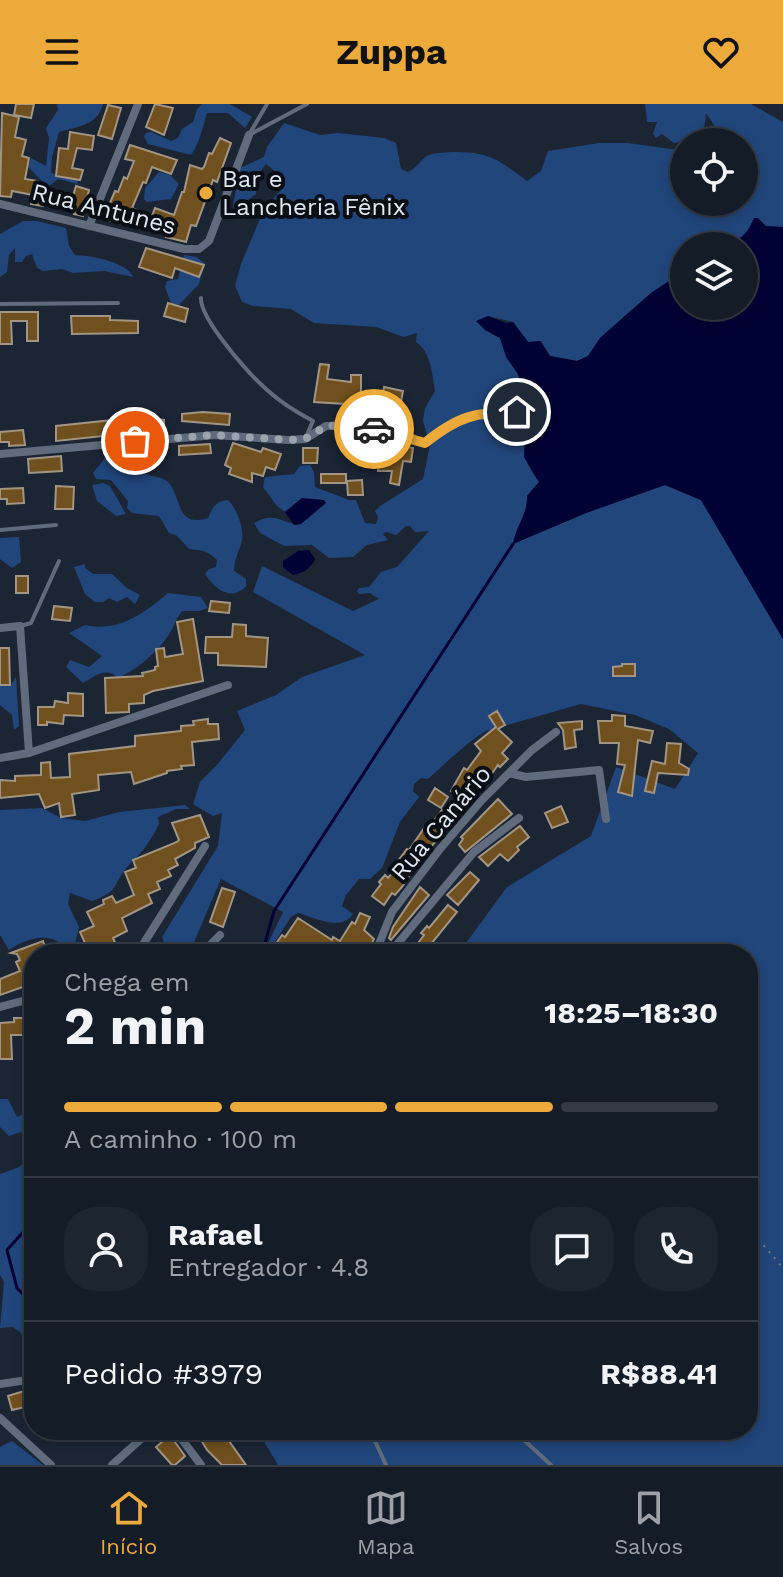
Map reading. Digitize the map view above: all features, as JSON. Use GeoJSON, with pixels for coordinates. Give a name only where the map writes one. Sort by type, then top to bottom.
{"type":"FeatureCollection","features":[{"type":"Feature","properties":{"kind":"street"},"geometry":{"type":"LineString","coordinates":[[89,226],[138,104]]}},
{"type":"Feature","properties":{"kind":"street","name":"Rua Antunes"},"geometry":{"type":"LineString","coordinates":[[0,204],[184,249],[199,249],[209,241],[249,135]]}},
{"type":"Feature","properties":{"kind":"street"},"geometry":{"type":"LineString","coordinates":[[0,454],[215,435],[248,439],[305,439],[326,426],[354,425],[413,438]]}},
{"type":"Feature","properties":{"kind":"street"},"geometry":{"type":"LineString","coordinates":[[0,628],[20,626],[29,753]]}},
{"type":"Feature","properties":{"kind":"street"},"geometry":{"type":"LineString","coordinates":[[0,758],[29,753],[228,685]]}},
{"type":"Feature","properties":{"kind":"street","name":"Rua Canário"},"geometry":{"type":"LineString","coordinates":[[379,944],[392,912],[462,822],[532,750],[556,732]]}},
{"type":"Feature","properties":{"kind":"street"},"geometry":{"type":"LineString","coordinates":[[509,773],[526,777],[599,770],[606,819]]}},
{"type":"Feature","properties":{"kind":"street","name":"Rua Canário"},"geometry":{"type":"LineString","coordinates":[[397,944],[474,852],[519,818]]}},
{"type":"Feature","properties":{"kind":"street"},"geometry":{"type":"LineString","coordinates":[[143,944],[205,846]]}},
{"type":"Feature","properties":{"kind":"street"},"geometry":{"type":"LineString","coordinates":[[211,944],[220,935]]}},
{"type":"Feature","properties":{"kind":"street"},"geometry":{"type":"LineString","coordinates":[[0,1007],[24,1001]]}},
{"type":"Feature","properties":{"kind":"street"},"geometry":{"type":"LineString","coordinates":[[0,1384],[24,1380]]}},
{"type":"Feature","properties":{"kind":"street"},"geometry":{"type":"LineString","coordinates":[[0,1418],[51,1465]]}},
{"type":"Feature","properties":{"kind":"street"},"geometry":{"type":"LineString","coordinates":[[112,1465],[140,1440]]}},
{"type":"Feature","properties":{"kind":"street"},"geometry":{"type":"LineString","coordinates":[[182,1440],[201,1465]]}},
{"type":"Feature","properties":{"kind":"lane"},"geometry":{"type":"LineString","coordinates":[[249,135],[267,104]]}},
{"type":"Feature","properties":{"kind":"lane"},"geometry":{"type":"LineString","coordinates":[[249,135],[307,104]]}},
{"type":"Feature","properties":{"kind":"lane"},"geometry":{"type":"LineString","coordinates":[[201,298],[206,319],[265,389],[292,410],[313,421],[305,439]]}},
{"type":"Feature","properties":{"kind":"lane"},"geometry":{"type":"LineString","coordinates":[[0,304],[118,303]]}},
{"type":"Feature","properties":{"kind":"lane"},"geometry":{"type":"LineString","coordinates":[[413,438],[425,443],[450,425],[482,412],[517,412]]}},
{"type":"Feature","properties":{"kind":"lane"},"geometry":{"type":"LineString","coordinates":[[0,530],[56,525]]}},
{"type":"Feature","properties":{"kind":"lane"},"geometry":{"type":"LineString","coordinates":[[20,626],[31,623],[59,561]]}},
{"type":"Feature","properties":{"kind":"lane"},"geometry":{"type":"LineString","coordinates":[[375,1440],[386,1465]]}},
{"type":"Feature","properties":{"kind":"lane"},"geometry":{"type":"LineString","coordinates":[[525,1440],[551,1465]]}},
{"type":"Feature","properties":{"kind":"path"},"geometry":{"type":"LineString","coordinates":[[758,1239],[783,1268]]}},
{"type":"Feature","properties":{"kind":"shaded area"},"geometry":{"type":"Polygon","coordinates":[[[57,104],[103,104],[92,121],[59,132],[51,173],[78,180],[77,184],[58,179],[48,187],[28,167],[31,158],[46,166],[49,138],[46,128],[58,110],[57,104]]]}},
{"type":"Feature","properties":{"kind":"shaded area"},"geometry":{"type":"Polygon","coordinates":[[[202,104],[230,104],[252,117],[245,128],[228,113],[207,113],[199,141],[191,155],[148,144],[144,137],[151,132],[171,141],[178,138],[182,129],[193,122],[202,104]]]}},
{"type":"Feature","properties":{"kind":"shaded area"},"geometry":{"type":"Polygon","coordinates":[[[645,104],[751,104],[783,122],[783,227],[765,226],[758,218],[747,232],[670,232],[670,280],[600,338],[588,356],[577,361],[550,356],[541,341],[528,342],[513,322],[488,316],[485,330],[500,338],[522,383],[526,399],[524,453],[539,482],[527,496],[526,509],[513,544],[586,513],[665,485],[701,500],[783,639],[783,1465],[278,1465],[263,1440],[758,1440],[758,944],[465,944],[507,887],[591,836],[616,767],[675,789],[698,753],[669,729],[635,715],[581,704],[486,731],[428,779],[421,778],[414,784],[413,791],[419,797],[400,822],[382,868],[370,879],[359,879],[346,895],[342,906],[353,914],[348,919],[335,923],[298,913],[291,917],[273,944],[268,944],[283,912],[221,879],[192,944],[164,944],[162,937],[218,846],[222,813],[213,816],[193,804],[200,782],[245,730],[237,711],[276,695],[302,677],[365,655],[253,592],[262,566],[353,611],[379,599],[370,593],[359,594],[359,588],[369,587],[381,572],[397,567],[429,531],[415,532],[406,526],[396,535],[386,532],[383,534],[388,540],[367,545],[353,557],[329,558],[312,545],[284,546],[260,533],[254,523],[275,518],[301,524],[302,498],[285,512],[263,487],[265,477],[294,474],[300,466],[310,465],[315,487],[356,500],[365,523],[376,524],[378,517],[375,511],[380,506],[423,479],[430,445],[423,421],[425,408],[435,391],[428,357],[416,342],[417,333],[404,337],[376,327],[314,323],[291,309],[253,306],[242,302],[235,286],[241,264],[264,209],[281,190],[278,174],[266,164],[256,177],[256,194],[235,210],[233,206],[240,168],[264,157],[267,147],[284,123],[320,135],[338,133],[384,138],[396,143],[401,169],[408,172],[430,155],[465,152],[493,158],[527,181],[541,171],[548,151],[599,143],[628,143],[670,149],[670,216],[758,216],[758,128],[716,128],[706,113],[704,128],[670,128],[670,140],[662,134],[656,138],[653,134],[657,122],[647,122],[645,104]]]}},
{"type":"Feature","properties":{"kind":"shaded area"},"geometry":{"type":"Polygon","coordinates":[[[159,172],[170,175],[179,184],[171,199],[147,202],[144,199],[145,188],[159,172]]]}},
{"type":"Feature","properties":{"kind":"shaded area"},"geometry":{"type":"Polygon","coordinates":[[[754,218],[766,226],[783,227],[783,639],[701,500],[665,485],[586,513],[513,544],[526,509],[527,496],[539,482],[524,457],[527,413],[524,390],[506,357],[500,338],[476,321],[488,316],[506,323],[513,322],[528,342],[540,341],[550,356],[577,361],[588,356],[600,338],[670,280],[670,320],[758,320],[758,232],[745,232],[754,218]]]}},
{"type":"Feature","properties":{"kind":"shaded area"},"geometry":{"type":"Polygon","coordinates":[[[23,221],[66,228],[69,246],[75,255],[115,263],[134,277],[104,271],[43,271],[37,268],[32,254],[22,262],[15,262],[15,248],[9,255],[7,272],[0,277],[0,234],[23,221]]]}},
{"type":"Feature","properties":{"kind":"shaded area"},"geometry":{"type":"Polygon","coordinates":[[[184,255],[197,257],[205,264],[199,284],[179,305],[171,303],[165,287],[167,281],[178,279],[184,255]]]}},
{"type":"Feature","properties":{"kind":"shaded area"},"geometry":{"type":"Polygon","coordinates":[[[117,449],[131,451],[133,465],[144,464],[145,473],[169,483],[181,510],[190,519],[208,518],[217,503],[230,502],[238,516],[242,533],[234,571],[246,579],[246,586],[235,593],[223,592],[205,574],[216,567],[214,557],[189,549],[176,535],[169,533],[159,516],[132,513],[127,508],[128,501],[111,480],[96,479],[93,473],[110,452],[117,449]]]}},
{"type":"Feature","properties":{"kind":"shaded area"},"geometry":{"type":"Polygon","coordinates":[[[103,483],[110,486],[126,514],[116,516],[97,501],[92,485],[103,483]]]}},
{"type":"Feature","properties":{"kind":"shaded area"},"geometry":{"type":"Polygon","coordinates":[[[302,498],[324,500],[326,503],[301,524],[294,525],[285,512],[302,498]]]}},
{"type":"Feature","properties":{"kind":"shaded area"},"geometry":{"type":"Polygon","coordinates":[[[19,537],[21,562],[12,568],[0,559],[0,538],[19,537]]]}},
{"type":"Feature","properties":{"kind":"shaded area"},"geometry":{"type":"Polygon","coordinates":[[[309,550],[315,559],[306,570],[293,575],[283,567],[283,561],[298,551],[309,550]]]}},
{"type":"Feature","properties":{"kind":"shaded area"},"geometry":{"type":"Polygon","coordinates":[[[85,564],[85,568],[93,574],[112,574],[140,595],[135,604],[127,597],[117,602],[109,598],[95,602],[85,594],[74,567],[85,564]]]}},
{"type":"Feature","properties":{"kind":"shaded area"},"geometry":{"type":"Polygon","coordinates":[[[168,593],[201,597],[208,608],[182,611],[155,652],[138,667],[118,678],[105,672],[83,683],[66,667],[70,660],[89,667],[102,656],[69,633],[85,625],[109,626],[131,619],[168,593]]]}},
{"type":"Feature","properties":{"kind":"shaded area"},"geometry":{"type":"Polygon","coordinates":[[[16,677],[19,726],[14,730],[12,715],[0,705],[0,686],[10,686],[16,677]]]}},
{"type":"Feature","properties":{"kind":"shaded area"},"geometry":{"type":"Polygon","coordinates":[[[185,805],[190,809],[176,809],[158,817],[159,824],[149,842],[108,894],[92,901],[70,893],[68,904],[79,927],[75,944],[38,938],[9,950],[0,935],[0,810],[42,808],[61,818],[85,821],[119,812],[185,805]]]}},
{"type":"Feature","properties":{"kind":"shaded area"},"geometry":{"type":"Polygon","coordinates":[[[0,1099],[8,1099],[17,1117],[24,1114],[24,1131],[9,1136],[0,1127],[0,1099]]]}},
{"type":"Feature","properties":{"kind":"shaded area"},"geometry":{"type":"Polygon","coordinates":[[[24,1163],[24,1341],[21,1333],[13,1327],[0,1328],[4,1282],[0,1275],[0,1174],[24,1163]]]}},
{"type":"Feature","properties":{"kind":"shaded area"},"geometry":{"type":"Polygon","coordinates":[[[12,1441],[43,1465],[0,1465],[0,1447],[12,1441]]]}},
{"type":"Feature","properties":{"kind":"building"},"geometry":{"type":"Polygon","coordinates":[[[16,104],[34,104],[31,118],[14,115],[16,104]]]}},
{"type":"Feature","properties":{"kind":"building"},"geometry":{"type":"Polygon","coordinates":[[[155,104],[173,108],[164,135],[146,127],[155,104]]]}},
{"type":"Feature","properties":{"kind":"building"},"geometry":{"type":"Polygon","coordinates":[[[108,105],[121,108],[112,139],[98,135],[108,105]]]}},
{"type":"Feature","properties":{"kind":"building"},"geometry":{"type":"Polygon","coordinates":[[[2,113],[19,117],[15,137],[26,140],[22,156],[29,158],[25,179],[38,181],[36,190],[72,199],[76,186],[89,190],[83,216],[74,214],[75,210],[44,201],[43,206],[31,204],[33,195],[12,191],[11,197],[0,196],[2,113]]]}},
{"type":"Feature","properties":{"kind":"building"},"geometry":{"type":"Polygon","coordinates":[[[70,132],[94,136],[92,150],[77,148],[72,168],[83,170],[80,180],[56,176],[59,148],[68,149],[70,132]]]}},
{"type":"Feature","properties":{"kind":"building"},"geometry":{"type":"Polygon","coordinates":[[[220,138],[231,143],[196,226],[191,225],[186,242],[166,237],[171,222],[152,216],[155,208],[174,215],[184,192],[190,165],[202,169],[220,138]]]}},
{"type":"Feature","properties":{"kind":"building"},"geometry":{"type":"Polygon","coordinates":[[[130,145],[177,160],[171,174],[152,167],[146,183],[143,182],[132,208],[150,216],[145,229],[103,219],[115,191],[118,192],[124,177],[127,179],[134,161],[125,159],[130,145]]]}},
{"type":"Feature","properties":{"kind":"building"},"geometry":{"type":"Polygon","coordinates":[[[146,248],[204,265],[199,277],[175,268],[172,278],[139,267],[146,248]]]}},
{"type":"Feature","properties":{"kind":"building"},"geometry":{"type":"Polygon","coordinates":[[[168,303],[188,309],[185,322],[164,316],[168,303]]]}},
{"type":"Feature","properties":{"kind":"building"},"geometry":{"type":"Polygon","coordinates":[[[0,312],[38,312],[38,341],[27,341],[27,321],[11,321],[12,344],[0,344],[0,312]]]}},
{"type":"Feature","properties":{"kind":"building"},"geometry":{"type":"Polygon","coordinates":[[[71,316],[110,316],[110,320],[138,321],[138,333],[72,334],[71,316]]]}},
{"type":"Feature","properties":{"kind":"building"},"geometry":{"type":"Polygon","coordinates":[[[320,364],[329,365],[327,379],[351,382],[351,375],[361,375],[361,395],[382,400],[384,387],[403,391],[398,417],[356,408],[355,411],[346,409],[346,404],[314,402],[320,364]]]}},
{"type":"Feature","properties":{"kind":"building"},"geometry":{"type":"Polygon","coordinates":[[[182,414],[230,414],[229,425],[182,421],[182,414]]]}},
{"type":"Feature","properties":{"kind":"building"},"geometry":{"type":"Polygon","coordinates":[[[141,417],[164,420],[164,430],[161,433],[142,432],[56,441],[56,426],[141,417]]]}},
{"type":"Feature","properties":{"kind":"building"},"geometry":{"type":"Polygon","coordinates":[[[23,430],[25,445],[9,446],[9,442],[0,442],[0,432],[23,430]]]}},
{"type":"Feature","properties":{"kind":"building"},"geometry":{"type":"Polygon","coordinates":[[[381,438],[394,441],[393,445],[413,448],[411,462],[403,461],[399,485],[390,483],[392,471],[378,471],[381,438]]]}},
{"type":"Feature","properties":{"kind":"building"},"geometry":{"type":"Polygon","coordinates":[[[233,443],[261,452],[263,448],[281,454],[275,470],[266,467],[263,476],[252,473],[252,482],[229,474],[231,468],[225,465],[233,443]]]}},
{"type":"Feature","properties":{"kind":"building"},"geometry":{"type":"Polygon","coordinates":[[[210,444],[211,453],[179,455],[179,446],[210,444]]]}},
{"type":"Feature","properties":{"kind":"building"},"geometry":{"type":"Polygon","coordinates":[[[303,448],[318,448],[317,463],[303,463],[303,448]]]}},
{"type":"Feature","properties":{"kind":"building"},"geometry":{"type":"Polygon","coordinates":[[[61,456],[62,471],[29,473],[28,459],[61,456]]]}},
{"type":"Feature","properties":{"kind":"building"},"geometry":{"type":"Polygon","coordinates":[[[321,474],[346,474],[346,483],[321,483],[321,474]]]}},
{"type":"Feature","properties":{"kind":"building"},"geometry":{"type":"Polygon","coordinates":[[[362,480],[363,495],[348,495],[347,481],[362,480]]]}},
{"type":"Feature","properties":{"kind":"building"},"geometry":{"type":"Polygon","coordinates":[[[56,486],[74,487],[73,509],[55,509],[56,486]]]}},
{"type":"Feature","properties":{"kind":"building"},"geometry":{"type":"Polygon","coordinates":[[[23,488],[24,503],[7,504],[7,499],[0,499],[0,489],[23,488]]]}},
{"type":"Feature","properties":{"kind":"building"},"geometry":{"type":"Polygon","coordinates":[[[16,576],[28,576],[28,593],[16,593],[16,576]]]}},
{"type":"Feature","properties":{"kind":"building"},"geometry":{"type":"Polygon","coordinates":[[[211,601],[230,603],[229,613],[209,611],[211,601]]]}},
{"type":"Feature","properties":{"kind":"building"},"geometry":{"type":"Polygon","coordinates":[[[54,606],[72,608],[70,621],[52,619],[54,606]]]}},
{"type":"Feature","properties":{"kind":"building"},"geometry":{"type":"Polygon","coordinates":[[[193,619],[203,681],[153,691],[144,695],[144,703],[129,704],[129,712],[106,713],[105,678],[143,676],[142,673],[155,670],[158,666],[156,649],[164,648],[165,657],[183,654],[177,622],[193,619]]]}},
{"type":"Feature","properties":{"kind":"building"},"geometry":{"type":"Polygon","coordinates":[[[233,624],[246,625],[246,636],[268,638],[266,667],[218,665],[218,653],[205,653],[206,637],[232,637],[233,624]]]}},
{"type":"Feature","properties":{"kind":"building"},"geometry":{"type":"Polygon","coordinates":[[[0,648],[9,648],[10,685],[0,685],[0,648]]]}},
{"type":"Feature","properties":{"kind":"building"},"geometry":{"type":"Polygon","coordinates":[[[635,664],[635,676],[613,676],[613,667],[635,664]]]}},
{"type":"Feature","properties":{"kind":"building"},"geometry":{"type":"Polygon","coordinates":[[[68,693],[83,694],[83,716],[64,715],[63,724],[47,722],[47,725],[38,725],[38,707],[54,707],[55,701],[68,703],[68,693]]]}},
{"type":"Feature","properties":{"kind":"building"},"geometry":{"type":"Polygon","coordinates":[[[497,711],[505,725],[498,729],[512,742],[502,753],[508,759],[500,767],[498,765],[488,779],[483,776],[464,800],[451,791],[464,768],[467,770],[481,751],[475,744],[496,727],[489,716],[497,711]]]}},
{"type":"Feature","properties":{"kind":"building"},"geometry":{"type":"Polygon","coordinates":[[[612,715],[625,716],[625,726],[653,731],[650,743],[638,740],[632,796],[618,792],[625,765],[617,764],[619,743],[600,743],[598,721],[612,721],[612,715]]]}},
{"type":"Feature","properties":{"kind":"building"},"geometry":{"type":"Polygon","coordinates":[[[208,719],[208,724],[218,724],[219,739],[192,742],[194,765],[181,766],[182,769],[167,771],[134,784],[131,772],[98,775],[99,790],[72,794],[75,815],[61,817],[59,803],[45,808],[39,794],[0,798],[0,780],[15,781],[15,776],[41,775],[41,763],[50,762],[51,778],[70,777],[69,754],[135,746],[135,736],[181,731],[181,726],[208,719]]]}},
{"type":"Feature","properties":{"kind":"building"},"geometry":{"type":"Polygon","coordinates":[[[582,721],[582,729],[574,730],[576,747],[565,749],[563,730],[558,723],[582,721]]]}},
{"type":"Feature","properties":{"kind":"building"},"geometry":{"type":"Polygon","coordinates":[[[667,743],[681,744],[679,763],[689,769],[688,775],[658,773],[654,793],[645,791],[652,761],[665,764],[667,743]]]}},
{"type":"Feature","properties":{"kind":"building"},"geometry":{"type":"Polygon","coordinates":[[[435,788],[448,797],[441,808],[428,800],[435,788]]]}},
{"type":"Feature","properties":{"kind":"building"},"geometry":{"type":"Polygon","coordinates":[[[498,799],[512,814],[465,852],[459,845],[463,839],[461,837],[498,799]]]}},
{"type":"Feature","properties":{"kind":"building"},"geometry":{"type":"Polygon","coordinates":[[[561,806],[568,822],[552,828],[545,813],[561,806]]]}},
{"type":"Feature","properties":{"kind":"building"},"geometry":{"type":"Polygon","coordinates":[[[442,810],[453,817],[402,887],[395,895],[392,893],[384,905],[372,896],[381,884],[379,882],[385,875],[388,878],[429,821],[432,823],[442,810]]]}},
{"type":"Feature","properties":{"kind":"building"},"geometry":{"type":"Polygon","coordinates":[[[200,815],[209,837],[195,843],[195,848],[175,859],[178,865],[168,870],[171,876],[157,882],[160,889],[148,894],[152,903],[122,918],[127,931],[113,938],[116,944],[85,944],[80,932],[94,926],[87,912],[104,904],[103,900],[112,896],[116,903],[134,895],[125,872],[136,868],[133,860],[179,840],[172,823],[200,815]]]}},
{"type":"Feature","properties":{"kind":"building"},"geometry":{"type":"Polygon","coordinates":[[[520,826],[529,837],[517,847],[519,850],[508,861],[500,854],[488,866],[479,857],[520,826]]]}},
{"type":"Feature","properties":{"kind":"building"},"geometry":{"type":"Polygon","coordinates":[[[470,872],[479,880],[458,905],[447,895],[470,872]]]}},
{"type":"Feature","properties":{"kind":"building"},"geometry":{"type":"Polygon","coordinates":[[[420,887],[429,895],[391,940],[393,927],[420,887]]]}},
{"type":"Feature","properties":{"kind":"building"},"geometry":{"type":"Polygon","coordinates":[[[222,888],[235,892],[223,927],[210,922],[222,888]]]}},
{"type":"Feature","properties":{"kind":"building"},"geometry":{"type":"Polygon","coordinates":[[[448,905],[457,912],[431,944],[417,944],[424,935],[421,933],[427,926],[429,928],[448,905]]]}},
{"type":"Feature","properties":{"kind":"building"},"geometry":{"type":"Polygon","coordinates":[[[360,913],[370,917],[364,930],[374,939],[371,944],[276,944],[282,935],[285,937],[298,918],[332,940],[333,937],[340,941],[352,922],[355,924],[360,913]]]}},
{"type":"Feature","properties":{"kind":"building"},"geometry":{"type":"Polygon","coordinates":[[[24,948],[24,987],[0,995],[0,979],[20,971],[17,954],[11,953],[24,948]]]}},
{"type":"Feature","properties":{"kind":"building"},"geometry":{"type":"Polygon","coordinates":[[[14,1018],[24,1018],[24,1035],[11,1035],[12,1059],[0,1059],[0,1023],[14,1022],[14,1018]]]}},
{"type":"Feature","properties":{"kind":"building"},"geometry":{"type":"Polygon","coordinates":[[[24,1391],[24,1407],[12,1410],[8,1396],[24,1391]]]}},
{"type":"Feature","properties":{"kind":"building"},"geometry":{"type":"Polygon","coordinates":[[[164,1440],[174,1440],[185,1456],[172,1465],[156,1447],[164,1440]]]}},
{"type":"Feature","properties":{"kind":"building"},"geometry":{"type":"Polygon","coordinates":[[[201,1440],[228,1440],[246,1465],[222,1465],[201,1440]]]}},
{"type":"Feature","properties":{"kind":"waterway"},"geometry":{"type":"LineString","coordinates":[[265,944],[274,911],[513,544]]}},
{"type":"Feature","properties":{"kind":"waterway"},"geometry":{"type":"LineString","coordinates":[[24,1231],[7,1250],[17,1288],[24,1295]]}},
{"type":"Feature","properties":{"kind":"way so far"},"geometry":{"type":"LineString","coordinates":[[135,441],[215,435],[288,440],[305,439],[326,426],[354,425],[374,429]]}},
{"type":"Feature","properties":{"kind":"place","name":"Bar e Lancheria Fênix"},"geometry":{"type":"Point","coordinates":[206,193]}},
{"type":"Feature","properties":{"kind":"route"},"geometry":{"type":"LineString","coordinates":[[374,429],[425,443],[466,417],[482,412],[517,412]]}}]}
